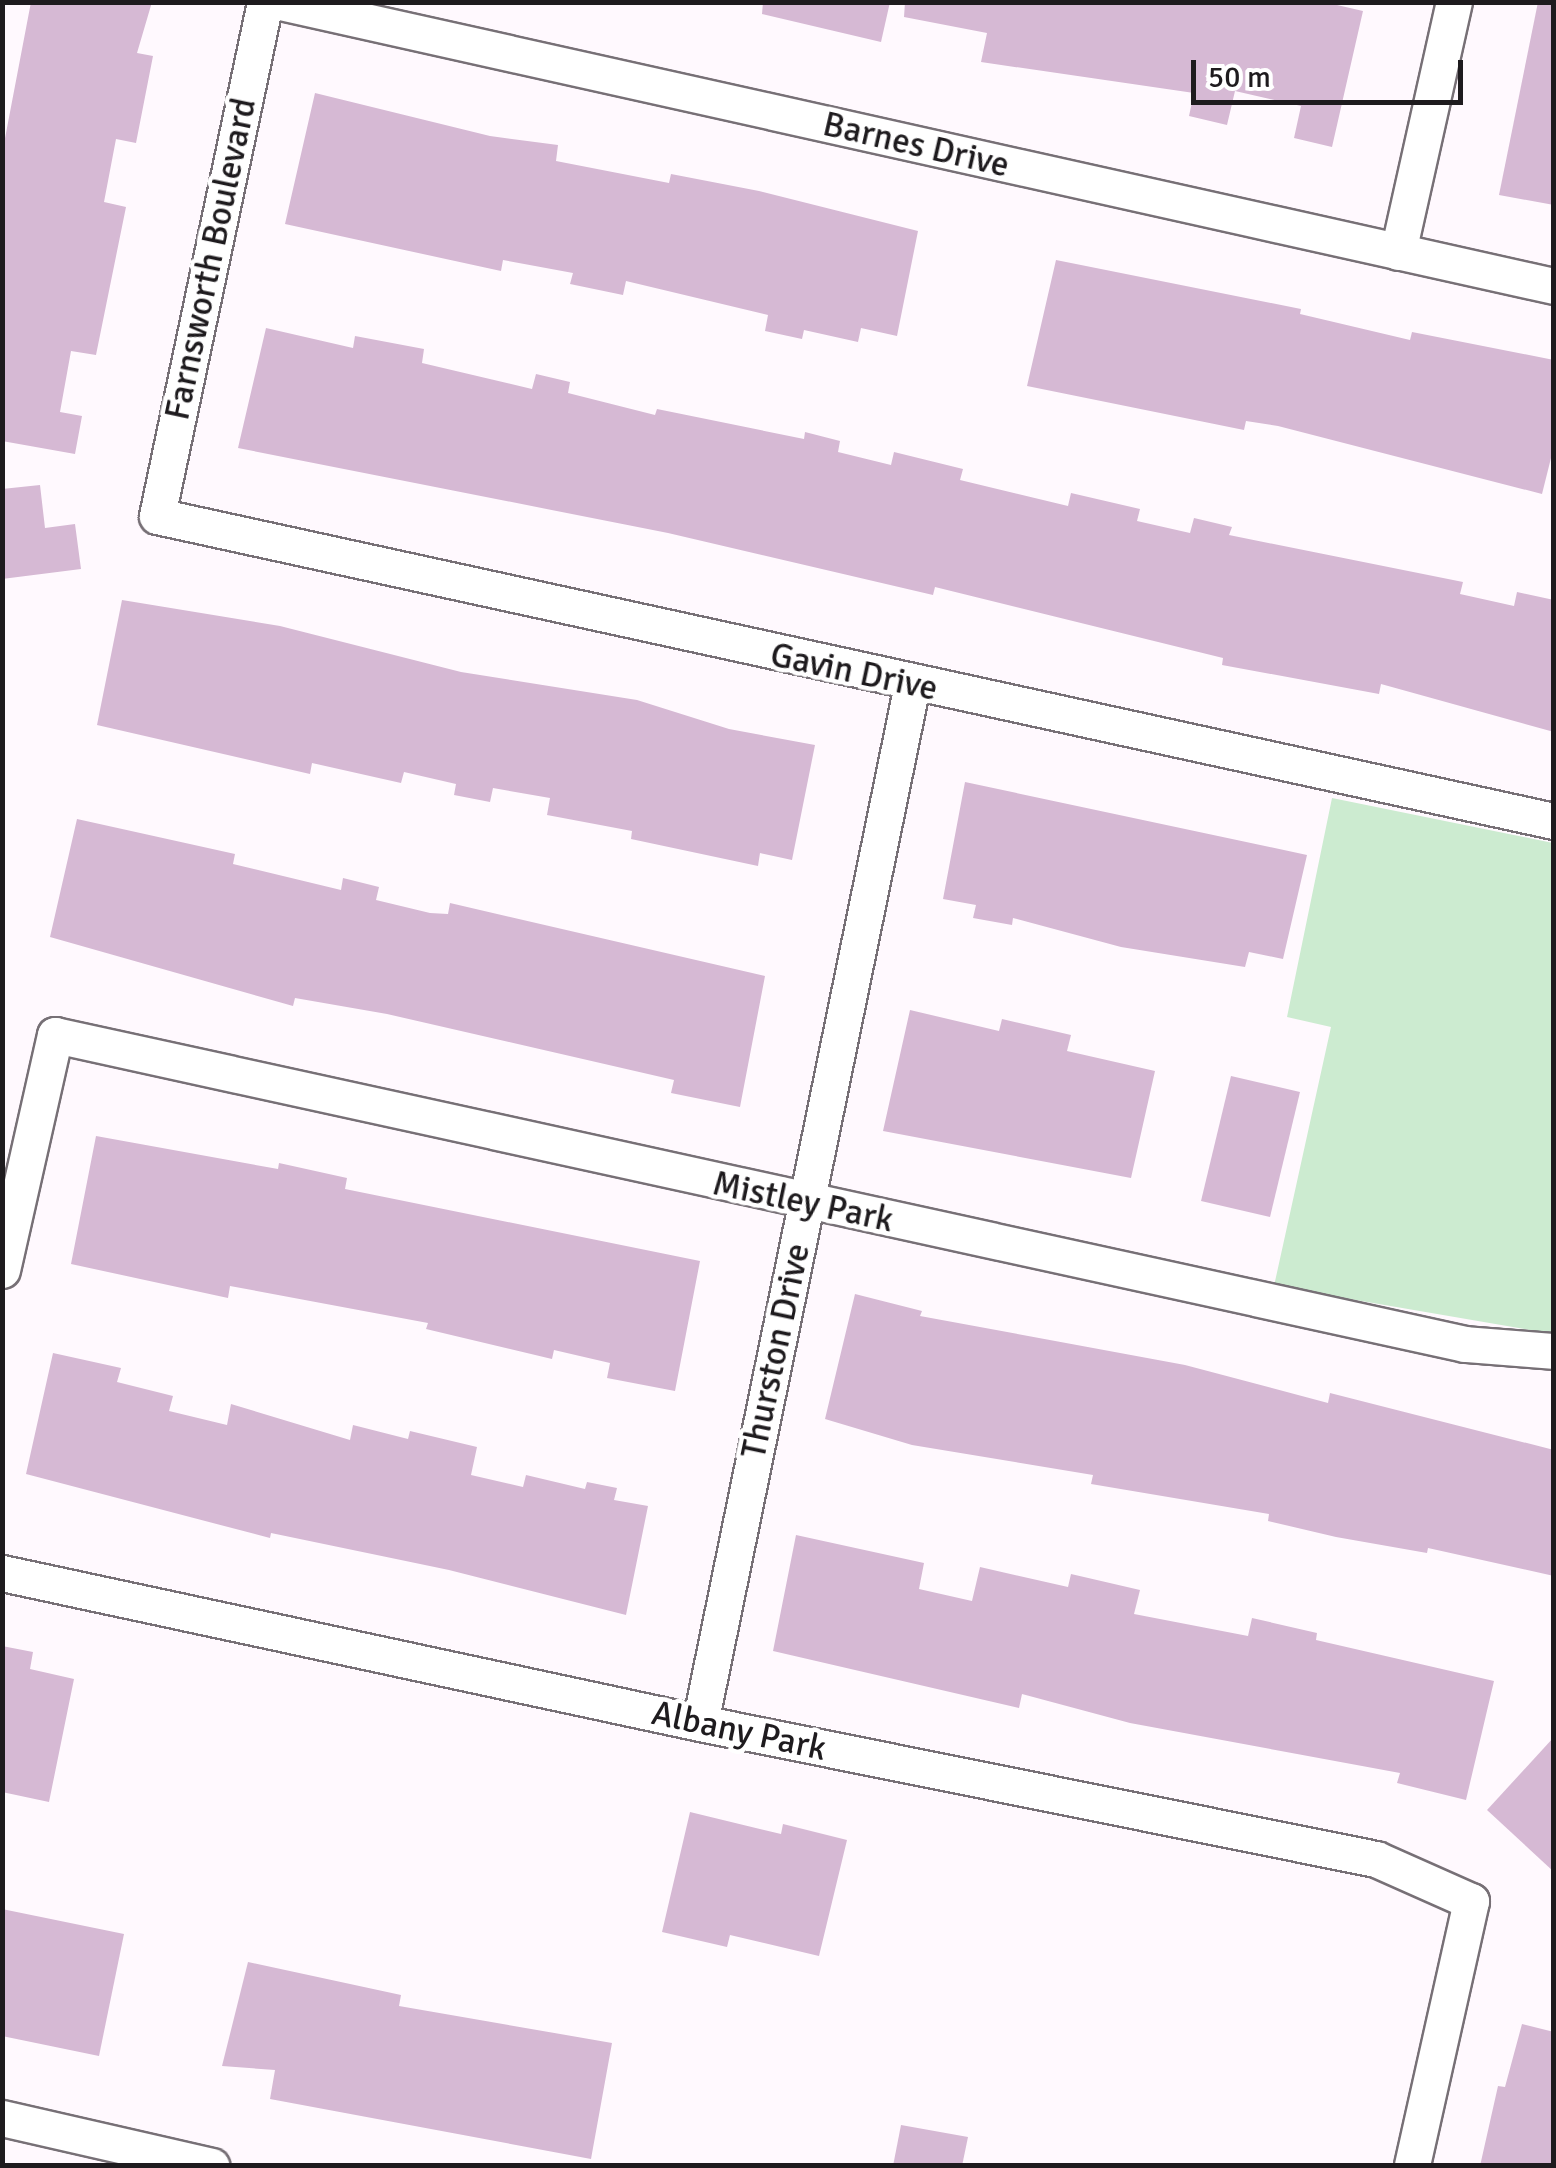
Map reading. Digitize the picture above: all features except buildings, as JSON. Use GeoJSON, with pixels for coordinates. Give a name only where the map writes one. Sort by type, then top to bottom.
{"type":"FeatureCollection","features":[{"type":"Feature","properties":{"kind":"street","name":"Farnsworth Boulevard"},"geometry":{"type":"LineString","coordinates":[[156,516],[264,2]]}},
{"type":"Feature","properties":{"kind":"street","name":"Barnes Drive"},"geometry":{"type":"LineString","coordinates":[[280,2],[1554,286]]}},
{"type":"Feature","properties":{"kind":"street"},"geometry":{"type":"LineString","coordinates":[[1398,252],[1454,2]]}},
{"type":"Feature","properties":{"kind":"street","name":"Gavin Drive"},"geometry":{"type":"LineString","coordinates":[[156,516],[912,685],[1554,821]]}},
{"type":"Feature","properties":{"kind":"street","name":"Thurston Drive"},"geometry":{"type":"LineString","coordinates":[[700,1724],[912,685]]}},
{"type":"Feature","properties":{"kind":"street","name":"Mistley Park"},"geometry":{"type":"LineString","coordinates":[[2,1270],[55,1035],[806,1203],[1465,1344],[1554,1351]]}},
{"type":"Feature","properties":{"kind":"street","name":"Albany Park"},"geometry":{"type":"LineString","coordinates":[[2,1573],[700,1724],[1376,1859],[1471,1901],[1412,2166]]}},
{"type":"Feature","properties":{"kind":"street"},"geometry":{"type":"LineString","coordinates":[[2,2118],[212,2166]]}},
{"type":"Feature","properties":{"kind":"green space"},"geometry":{"type":"Polygon","coordinates":[[[1332,798],[1553,843],[1553,1334],[1274,1286],[1331,1027],[1287,1017],[1332,798]]]}}]}
